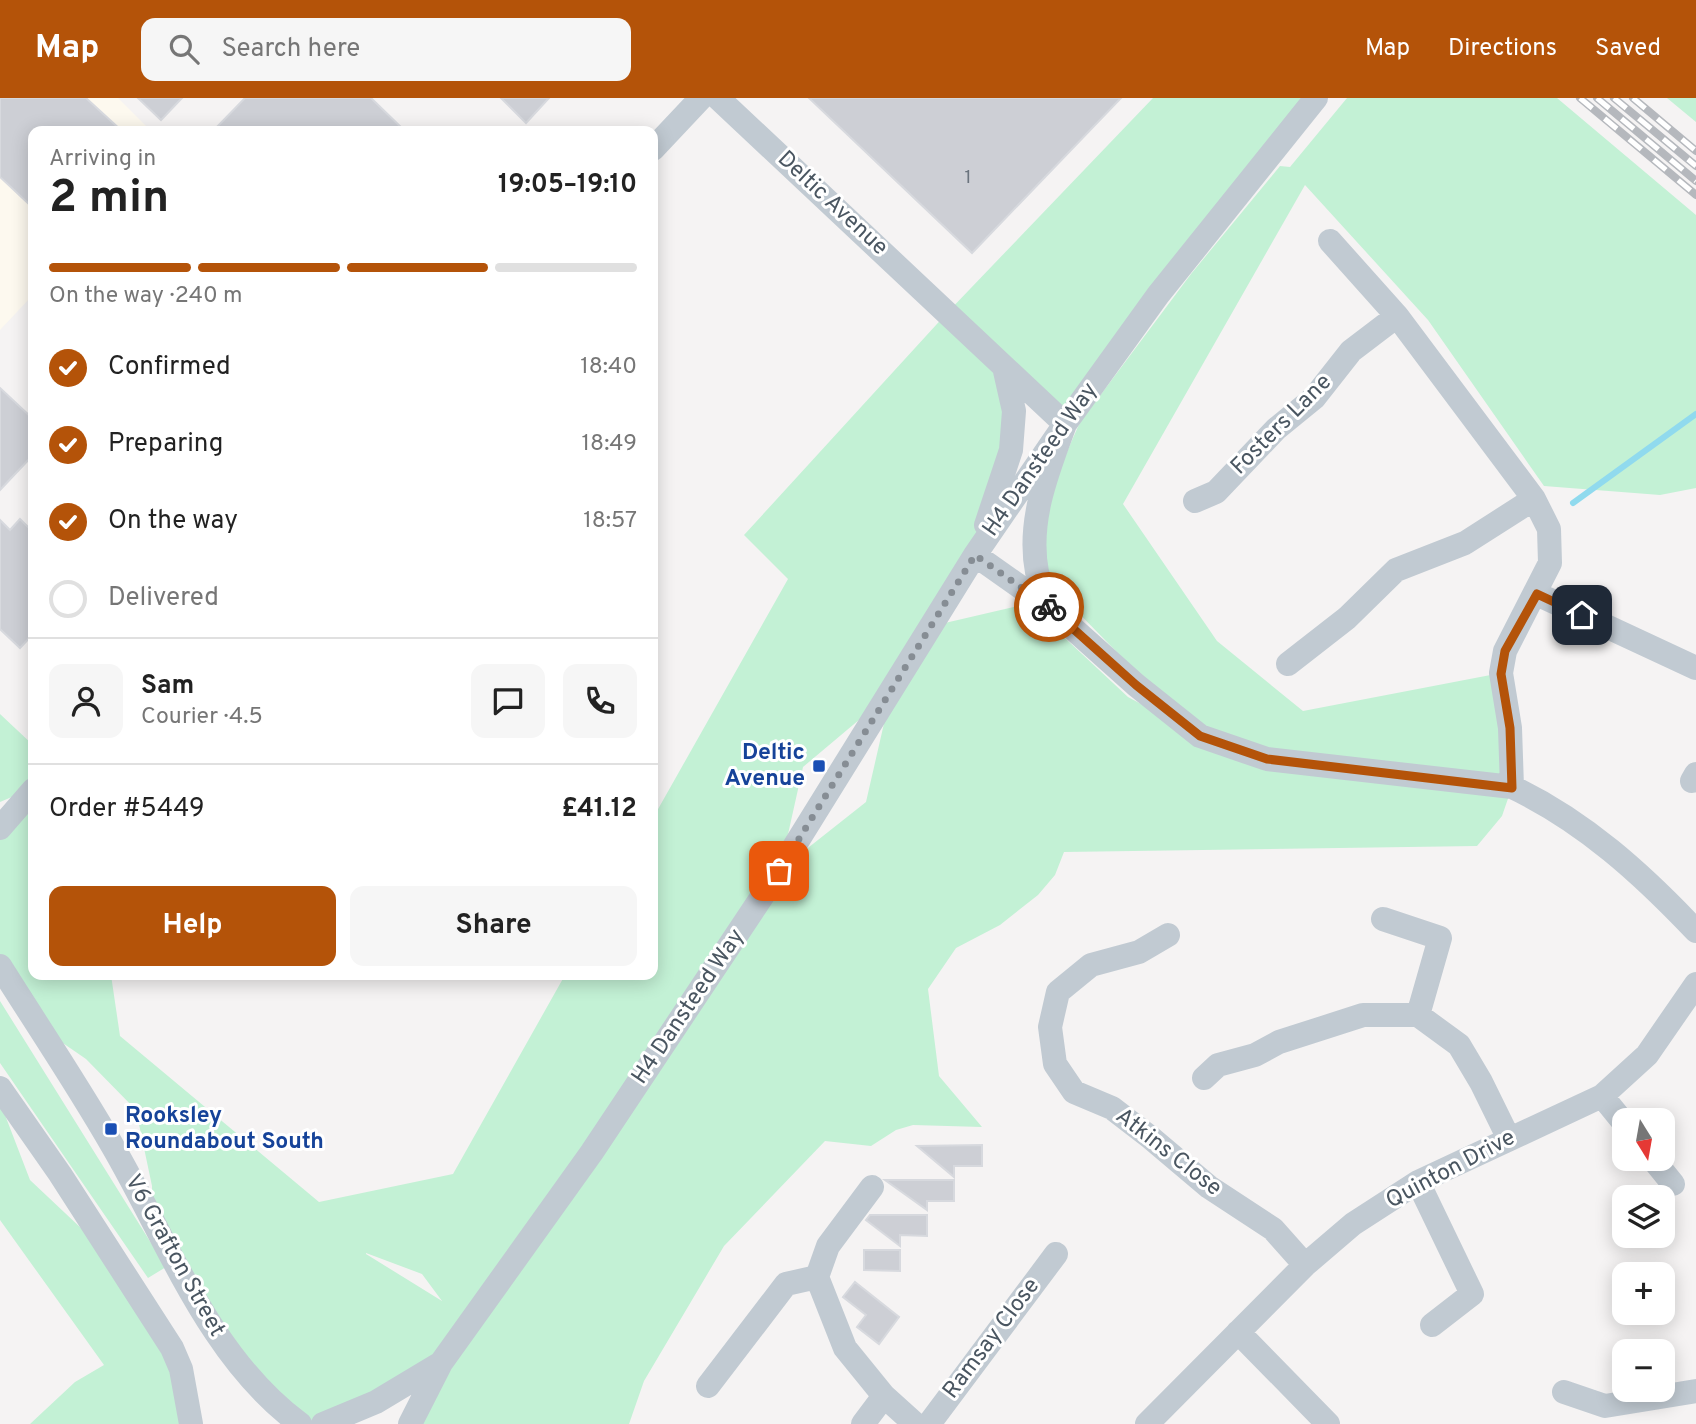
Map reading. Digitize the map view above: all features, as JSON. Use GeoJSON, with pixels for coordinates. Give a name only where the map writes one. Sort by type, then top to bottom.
{"type":"FeatureCollection","features":[{"type":"Feature","properties":{"kind":"street"},"geometry":{"type":"LineString","coordinates":[[658,144],[701,98]]}},
{"type":"Feature","properties":{"kind":"street","name":"Deltic Avenue"},"geometry":{"type":"LineString","coordinates":[[718,98],[1005,371],[1065,424]]}},
{"type":"Feature","properties":{"kind":"street","name":"H4 Dansteed Way"},"geometry":{"type":"LineString","coordinates":[[410,1424],[444,1359],[607,1130],[779,871],[975,555],[1158,295],[1316,98]]}},
{"type":"Feature","properties":{"kind":"street"},"geometry":{"type":"LineString","coordinates":[[1330,240],[1397,316],[1534,499],[1549,529],[1550,563],[1537,594],[1505,651],[1501,674],[1510,728],[1512,788]]}},
{"type":"Feature","properties":{"kind":"street","name":"Fosters Lane"},"geometry":{"type":"LineString","coordinates":[[1195,501],[1216,492],[1276,429],[1314,398],[1351,351],[1397,316]]}},
{"type":"Feature","properties":{"kind":"street"},"geometry":{"type":"LineString","coordinates":[[1005,371],[1014,411],[1011,450],[975,555],[1050,608],[1136,685],[1200,736],[1267,759],[1512,788],[1547,803],[1636,869],[1696,931]]}},
{"type":"Feature","properties":{"kind":"street"},"geometry":{"type":"LineString","coordinates":[[1050,608],[1037,571],[1035,529],[1042,488],[1065,424]]}},
{"type":"Feature","properties":{"kind":"street"},"geometry":{"type":"LineString","coordinates":[[1288,664],[1348,618],[1396,570],[1465,543],[1534,499]]}},
{"type":"Feature","properties":{"kind":"street"},"geometry":{"type":"LineString","coordinates":[[1537,594],[1696,668]]}},
{"type":"Feature","properties":{"kind":"street"},"geometry":{"type":"LineString","coordinates":[[0,802],[28,791]]}},
{"type":"Feature","properties":{"kind":"street"},"geometry":{"type":"LineString","coordinates":[[0,828],[28,795]]}},
{"type":"Feature","properties":{"kind":"street"},"geometry":{"type":"LineString","coordinates":[[1383,919],[1440,937],[1418,1015]]}},
{"type":"Feature","properties":{"kind":"street","name":"Atkins Close"},"geometry":{"type":"LineString","coordinates":[[1168,935],[1139,952],[1091,965],[1058,992],[1050,1027],[1055,1064],[1074,1093],[1112,1108],[1209,1187],[1273,1229],[1305,1265]]}},
{"type":"Feature","properties":{"kind":"street","name":"V6 Grafton Street"},"geometry":{"type":"LineString","coordinates":[[0,965],[113,1146],[228,1354],[248,1379],[300,1424]]}},
{"type":"Feature","properties":{"kind":"street","name":"Quinton Drive"},"geometry":{"type":"LineString","coordinates":[[1147,1424],[1305,1265],[1353,1224],[1418,1182],[1602,1096],[1647,1055],[1696,985]]}},
{"type":"Feature","properties":{"kind":"street"},"geometry":{"type":"LineString","coordinates":[[1204,1078],[1218,1065],[1255,1055],[1279,1042],[1363,1015],[1418,1015],[1459,1045],[1509,1139]]}},
{"type":"Feature","properties":{"kind":"street","name":"V6 Grafton Street"},"geometry":{"type":"LineString","coordinates":[[0,1088],[172,1348],[181,1369],[191,1424]]}},
{"type":"Feature","properties":{"kind":"street"},"geometry":{"type":"LineString","coordinates":[[1602,1096],[1612,1108]]}},
{"type":"Feature","properties":{"kind":"street"},"geometry":{"type":"LineString","coordinates":[[1662,1171],[1673,1184]]}},
{"type":"Feature","properties":{"kind":"street"},"geometry":{"type":"LineString","coordinates":[[1418,1182],[1477,1300],[1432,1325]]}},
{"type":"Feature","properties":{"kind":"street"},"geometry":{"type":"LineString","coordinates":[[872,1187],[828,1246],[817,1278],[845,1348],[884,1396],[915,1424]]}},
{"type":"Feature","properties":{"kind":"street","name":"Ramsay Close"},"geometry":{"type":"LineString","coordinates":[[929,1424],[1056,1254]]}},
{"type":"Feature","properties":{"kind":"street"},"geometry":{"type":"LineString","coordinates":[[708,1386],[786,1284],[817,1278]]}},
{"type":"Feature","properties":{"kind":"street"},"geometry":{"type":"LineString","coordinates":[[1238,1332],[1328,1424]]}},
{"type":"Feature","properties":{"kind":"street","name":"H4 Dansteed Way"},"geometry":{"type":"LineString","coordinates":[[323,1424],[376,1402],[444,1359]]}},
{"type":"Feature","properties":{"kind":"street"},"geometry":{"type":"LineString","coordinates":[[1564,1392],[1605,1406],[1696,1391]]}},
{"type":"Feature","properties":{"kind":"street"},"geometry":{"type":"LineString","coordinates":[[863,1424],[884,1396]]}},
{"type":"Feature","properties":{"kind":"street"},"geometry":{"type":"LineString","coordinates":[[279,1424],[288,1424]]}},
{"type":"Feature","properties":{"kind":"shaded area"},"geometry":{"type":"Polygon","coordinates":[[[0,98],[118,98],[146,126],[28,126],[28,300],[0,330],[0,98]]]}},
{"type":"Feature","properties":{"kind":"green space"},"geometry":{"type":"Polygon","coordinates":[[[1153,98],[1316,98],[1065,424],[1006,372],[1014,411],[975,555],[932,626],[1018,606],[1052,626],[1128,697],[1197,734],[1058,592],[1042,554],[1041,530],[1056,480],[1081,421],[1191,274],[1280,166],[1290,167],[1347,98],[1557,98],[1696,215],[1696,488],[1660,495],[1544,486],[1428,320],[1305,185],[1123,504],[1217,641],[1303,711],[1501,673],[1512,787],[1502,816],[1477,846],[1064,852],[1055,875],[1038,895],[1000,925],[956,948],[928,989],[939,1076],[982,1127],[913,1125],[896,1130],[871,1146],[825,1141],[724,1246],[644,1381],[629,1424],[410,1424],[440,1364],[376,1402],[300,1424],[275,1405],[152,1221],[152,1186],[136,1110],[86,1059],[38,1026],[0,966],[0,828],[28,796],[28,980],[112,980],[120,1036],[319,1202],[453,1174],[562,980],[658,980],[658,809],[788,579],[744,535],[947,313],[1153,98]],[[891,693],[803,767],[780,870],[866,802],[891,693]],[[366,1253],[442,1301],[422,1274],[366,1253]]]}},
{"type":"Feature","properties":{"kind":"green space"},"geometry":{"type":"Polygon","coordinates":[[[1667,98],[1696,98],[1696,122],[1667,98]]]}},
{"type":"Feature","properties":{"kind":"green space"},"geometry":{"type":"Polygon","coordinates":[[[0,714],[28,740],[28,790],[0,802],[0,714]]]}},
{"type":"Feature","properties":{"kind":"green space"},"geometry":{"type":"Polygon","coordinates":[[[0,1001],[166,1267],[148,1278],[0,1063],[0,1001]]]}},
{"type":"Feature","properties":{"kind":"green space"},"geometry":{"type":"Polygon","coordinates":[[[0,1102],[30,1180],[117,1262],[172,1348],[191,1424],[30,1424],[75,1382],[104,1365],[0,1220],[0,1102]]]}},
{"type":"Feature","properties":{"kind":"building"},"geometry":{"type":"Polygon","coordinates":[[[0,98],[86,98],[117,126],[28,126],[28,203],[0,177],[0,98]]]}},
{"type":"Feature","properties":{"kind":"building"},"geometry":{"type":"Polygon","coordinates":[[[138,98],[182,98],[161,120],[138,98]]]}},
{"type":"Feature","properties":{"kind":"building"},"geometry":{"type":"Polygon","coordinates":[[[245,98],[371,98],[400,126],[218,126],[245,98]]]}},
{"type":"Feature","properties":{"kind":"building"},"geometry":{"type":"Polygon","coordinates":[[[501,98],[549,98],[526,123],[501,98]]]}},
{"type":"Feature","properties":{"kind":"building"},"geometry":{"type":"Polygon","coordinates":[[[809,98],[1121,98],[972,253],[809,98]]]}},
{"type":"Feature","properties":{"kind":"building"},"geometry":{"type":"Polygon","coordinates":[[[0,388],[28,414],[28,460],[0,490],[0,388]]]}},
{"type":"Feature","properties":{"kind":"building"},"geometry":{"type":"Polygon","coordinates":[[[20,519],[28,527],[28,639],[20,648],[0,629],[0,520],[10,530],[20,519]]]}},
{"type":"Feature","properties":{"kind":"building"},"geometry":{"type":"Polygon","coordinates":[[[982,1145],[982,1166],[954,1166],[954,1177],[917,1146],[982,1145]]]}},
{"type":"Feature","properties":{"kind":"building"},"geometry":{"type":"Polygon","coordinates":[[[885,1180],[954,1180],[954,1201],[927,1201],[927,1210],[885,1180]]]}},
{"type":"Feature","properties":{"kind":"building"},"geometry":{"type":"Polygon","coordinates":[[[870,1215],[927,1215],[927,1236],[900,1235],[900,1246],[866,1220],[870,1215]]]}},
{"type":"Feature","properties":{"kind":"building"},"geometry":{"type":"Polygon","coordinates":[[[864,1250],[900,1250],[900,1271],[864,1270],[864,1250]]]}},
{"type":"Feature","properties":{"kind":"building"},"geometry":{"type":"Polygon","coordinates":[[[855,1282],[899,1317],[879,1344],[857,1327],[866,1315],[843,1297],[855,1282]]]}},
{"type":"Feature","properties":{"kind":"waterway"},"geometry":{"type":"LineString","coordinates":[[1573,503],[1696,414]]}},
{"type":"Feature","properties":{"kind":"railway"},"geometry":{"type":"LineString","coordinates":[[1580,98],[1696,195]]}},
{"type":"Feature","properties":{"kind":"railway"},"geometry":{"type":"LineString","coordinates":[[1597,98],[1696,181]]}},
{"type":"Feature","properties":{"kind":"railway"},"geometry":{"type":"LineString","coordinates":[[1614,98],[1696,166]]}},
{"type":"Feature","properties":{"kind":"railway"},"geometry":{"type":"LineString","coordinates":[[1633,98],[1696,151]]}},
{"type":"Feature","properties":{"kind":"way so far"},"geometry":{"type":"LineString","coordinates":[[779,871],[975,555],[1049,607]]}},
{"type":"Feature","properties":{"kind":"place","name":"Deltic Avenue"},"geometry":{"type":"Point","coordinates":[819,766]}},
{"type":"Feature","properties":{"kind":"place","name":"Rooksley Roundabout South"},"geometry":{"type":"Point","coordinates":[111,1129]}},
{"type":"Feature","properties":{"kind":"route"},"geometry":{"type":"LineString","coordinates":[[1049,607],[1136,685],[1200,736],[1267,759],[1512,788],[1510,728],[1501,674],[1505,651],[1537,594],[1582,615]]}}]}
